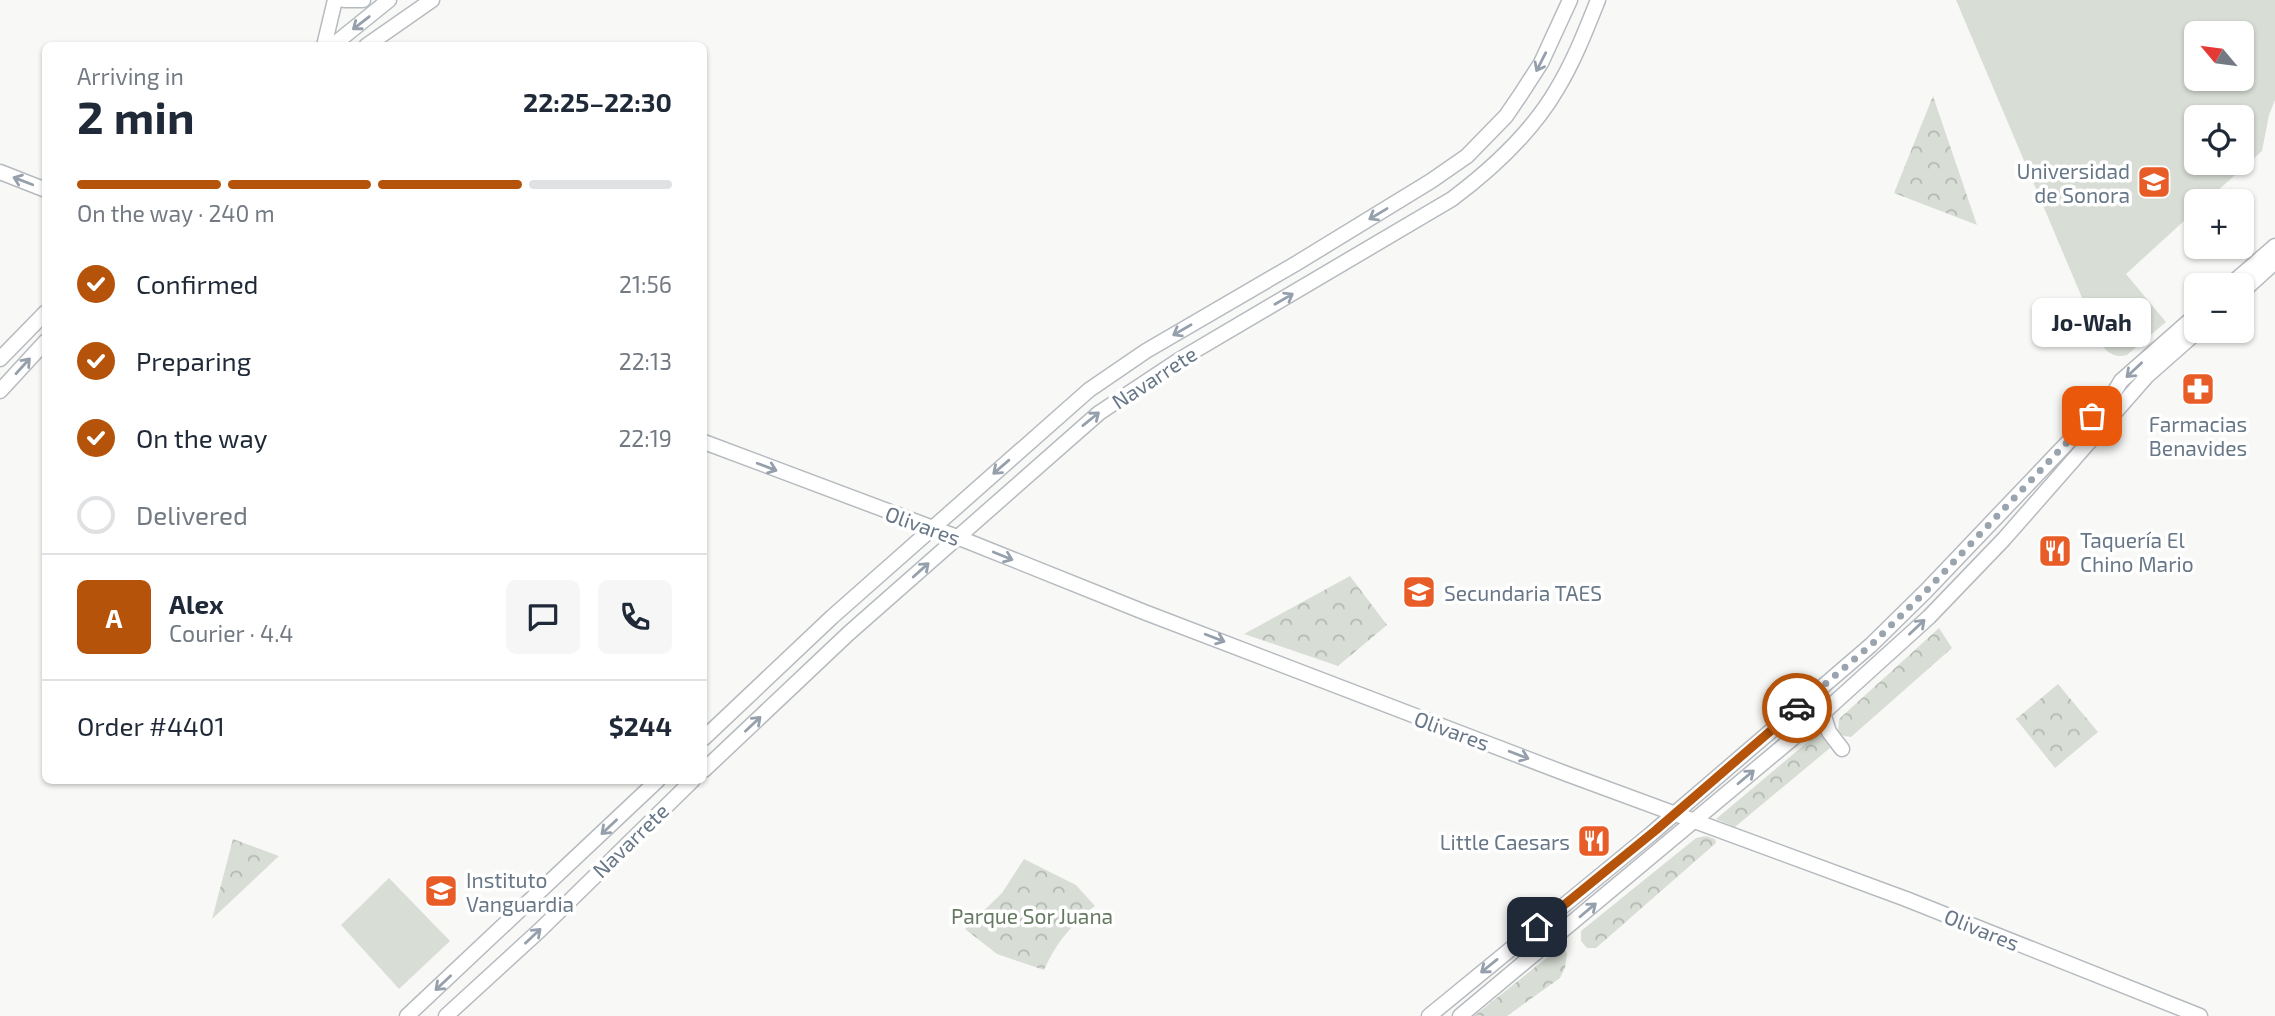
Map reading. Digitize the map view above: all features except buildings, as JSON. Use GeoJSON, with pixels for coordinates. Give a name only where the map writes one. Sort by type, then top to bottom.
{"type":"FeatureCollection","features":[{"type":"Feature","properties":{"kind":"main road"},"geometry":{"type":"LineString","coordinates":[[325,42],[335,0]]}},
{"type":"Feature","properties":{"kind":"main road"},"geometry":{"type":"LineString","coordinates":[[344,0],[363,0]]}},
{"type":"Feature","properties":{"kind":"main road"},"geometry":{"type":"LineString","coordinates":[[337,42],[390,0]]}},
{"type":"Feature","properties":{"kind":"main road"},"geometry":{"type":"LineString","coordinates":[[392,27],[424,0]]}},
{"type":"Feature","properties":{"kind":"main road"},"geometry":{"type":"LineString","coordinates":[[371,42],[432,0]]}},
{"type":"Feature","properties":{"kind":"main road","name":"Navarrete"},"geometry":{"type":"LineString","coordinates":[[707,735],[832,617],[1082,396],[1125,364],[1297,263],[1459,162],[1492,132],[1521,94],[1541,63],[1570,0]]}},
{"type":"Feature","properties":{"kind":"main road","name":"Navarrete"},"geometry":{"type":"LineString","coordinates":[[707,768],[849,633],[1099,413],[1179,360],[1442,206],[1469,186],[1518,139],[1557,90],[1573,60],[1598,0]]}},
{"type":"Feature","properties":{"kind":"main road"},"geometry":{"type":"LineString","coordinates":[[0,172],[42,188]]}},
{"type":"Feature","properties":{"kind":"main road"},"geometry":{"type":"LineString","coordinates":[[2244,273],[2275,246]]}},
{"type":"Feature","properties":{"kind":"main road"},"geometry":{"type":"LineString","coordinates":[[2254,281],[2275,262]]}},
{"type":"Feature","properties":{"kind":"main road"},"geometry":{"type":"LineString","coordinates":[[0,359],[42,316]]}},
{"type":"Feature","properties":{"kind":"main road"},"geometry":{"type":"LineString","coordinates":[[1429,1016],[1651,834],[1871,645],[2112,396],[2121,382],[2184,326]]}},
{"type":"Feature","properties":{"kind":"main road"},"geometry":{"type":"LineString","coordinates":[[1460,1016],[1823,713],[1953,593],[2147,376],[2184,343]]}},
{"type":"Feature","properties":{"kind":"main road"},"geometry":{"type":"LineString","coordinates":[[0,391],[42,345]]}},
{"type":"Feature","properties":{"kind":"main road","name":"Olivares"},"geometry":{"type":"LineString","coordinates":[[707,443],[1674,814],[1906,899],[2200,1016]]}},
{"type":"Feature","properties":{"kind":"main road"},"geometry":{"type":"LineString","coordinates":[[1823,713],[1829,732],[1842,749]]}},
{"type":"Feature","properties":{"kind":"main road","name":"Navarrete"},"geometry":{"type":"LineString","coordinates":[[407,1016],[655,784]]}},
{"type":"Feature","properties":{"kind":"main road","name":"Navarrete"},"geometry":{"type":"LineString","coordinates":[[446,1016],[540,930],[689,784]]}},
{"type":"Feature","properties":{"kind":"main road"},"geometry":{"type":"LineString","coordinates":[[1651,834],[1656,842],[1657,852]]}},
{"type":"Feature","properties":{"kind":"green space","name":"Universidad de Sonora"},"geometry":{"type":"Polygon","coordinates":[[[1956,0],[2275,0],[2275,100],[2269,115],[2262,151],[2254,158],[2254,105],[2184,105],[2184,175],[2235,175],[2219,189],[2184,189],[2184,221],[2126,274],[2166,322],[2127,355],[2119,356],[2107,351],[2102,345],[1956,0]]]}},
{"type":"Feature","properties":{"kind":"green space"},"geometry":{"type":"Polygon","coordinates":[[[1933,96],[1977,225],[1894,193],[1933,96]]]}},
{"type":"Feature","properties":{"kind":"green space"},"geometry":{"type":"Polygon","coordinates":[[[1350,576],[1387,625],[1338,666],[1244,634],[1350,576]]]}},
{"type":"Feature","properties":{"kind":"green space"},"geometry":{"type":"Polygon","coordinates":[[[1939,628],[1952,648],[1851,737],[1838,732],[1839,719],[1939,628]]]}},
{"type":"Feature","properties":{"kind":"green space"},"geometry":{"type":"Polygon","coordinates":[[[2058,684],[2098,732],[2055,768],[2016,719],[2058,684]]]}},
{"type":"Feature","properties":{"kind":"green space"},"geometry":{"type":"Polygon","coordinates":[[[1822,730],[1830,748],[1735,827],[1716,819],[1822,730]]]}},
{"type":"Feature","properties":{"kind":"green space"},"geometry":{"type":"Polygon","coordinates":[[[1706,836],[1715,839],[1716,843],[1596,948],[1587,948],[1581,941],[1581,931],[1696,838],[1706,836]]]}},
{"type":"Feature","properties":{"kind":"green space"},"geometry":{"type":"Polygon","coordinates":[[[233,839],[279,856],[212,919],[233,839]]]}},
{"type":"Feature","properties":{"kind":"green space","name":"Parque Sor Juana"},"geometry":{"type":"Polygon","coordinates":[[[1024,859],[1076,885],[1095,906],[1065,935],[1044,970],[997,954],[965,929],[1002,893],[1024,859]]]}},
{"type":"Feature","properties":{"kind":"green space"},"geometry":{"type":"Polygon","coordinates":[[[389,878],[450,941],[399,989],[341,925],[389,878]]]}},
{"type":"Feature","properties":{"kind":"green space"},"geometry":{"type":"Polygon","coordinates":[[[1563,945],[1567,954],[1560,978],[1507,1016],[1474,1016],[1563,945]]]}},
{"type":"Feature","properties":{"kind":"way so far"},"geometry":{"type":"LineString","coordinates":[[1797,708],[1871,645],[1926,591],[2092,416]]}},
{"type":"Feature","properties":{"kind":"place","name":"Universidad de Sonora"},"geometry":{"type":"Point","coordinates":[2154,182]}},
{"type":"Feature","properties":{"kind":"place","name":"Farmacias Benavides"},"geometry":{"type":"Point","coordinates":[2198,389]}},
{"type":"Feature","properties":{"kind":"place","name":"Jo-Wah"},"geometry":{"type":"Point","coordinates":[2092,416]}},
{"type":"Feature","properties":{"kind":"place","name":"Taquería El Chino Mario"},"geometry":{"type":"Point","coordinates":[2055,551]}},
{"type":"Feature","properties":{"kind":"place","name":"Secundaria TAES"},"geometry":{"type":"Point","coordinates":[1419,592]}},
{"type":"Feature","properties":{"kind":"place","name":"Little Caesars"},"geometry":{"type":"Point","coordinates":[1594,841]}},
{"type":"Feature","properties":{"kind":"place","name":"Instituto Vanguardia"},"geometry":{"type":"Point","coordinates":[441,891]}},
{"type":"Feature","properties":{"kind":"route"},"geometry":{"type":"LineString","coordinates":[[1537,927],[1656,830],[1797,708]]}}]}
